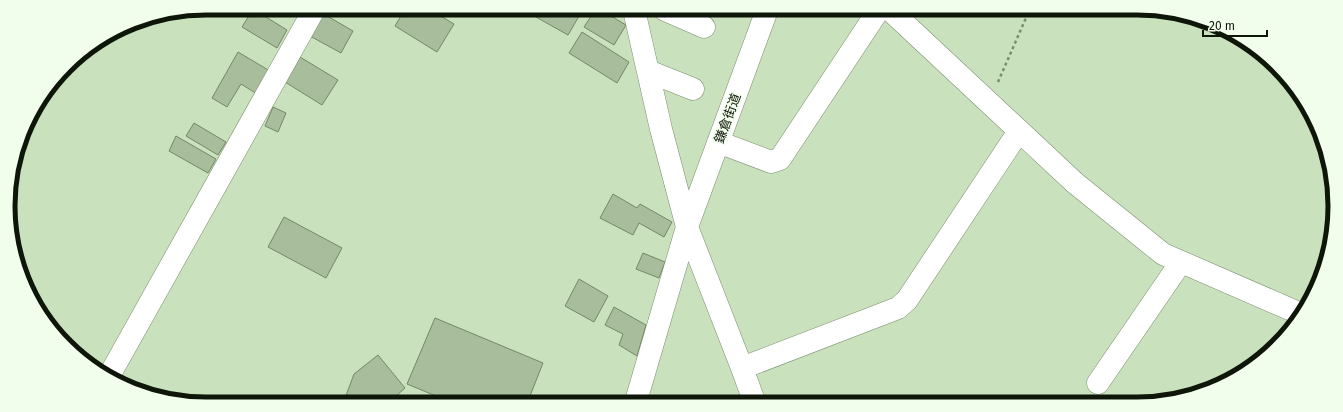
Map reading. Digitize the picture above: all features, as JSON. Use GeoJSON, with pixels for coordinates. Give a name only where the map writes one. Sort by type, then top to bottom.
{"type":"FeatureCollection","features":[{"type":"Feature","properties":{"kind":"street"},"geometry":{"type":"LineString","coordinates":[[111,372],[311,15]]}},
{"type":"Feature","properties":{"kind":"street"},"geometry":{"type":"LineString","coordinates":[[635,15],[661,129],[686,227],[753,397]]}},
{"type":"Feature","properties":{"kind":"street"},"geometry":{"type":"LineString","coordinates":[[676,15],[704,27]]}},
{"type":"Feature","properties":{"kind":"street","name":"鎌倉街道"},"geometry":{"type":"LineString","coordinates":[[637,397],[686,227],[765,15]]}},
{"type":"Feature","properties":{"kind":"street"},"geometry":{"type":"LineString","coordinates":[[718,142],[771,162],[780,159],[875,15]]}},
{"type":"Feature","properties":{"kind":"street"},"geometry":{"type":"LineString","coordinates":[[894,15],[1075,183],[1164,254],[1296,312]]}},
{"type":"Feature","properties":{"kind":"street"},"geometry":{"type":"LineString","coordinates":[[648,71],[693,88]]}},
{"type":"Feature","properties":{"kind":"street"},"geometry":{"type":"LineString","coordinates":[[742,368],[898,308],[907,300],[1019,131]]}},
{"type":"Feature","properties":{"kind":"street"},"geometry":{"type":"LineString","coordinates":[[1098,383],[1181,262]]}},
{"type":"Feature","properties":{"kind":"path"},"geometry":{"type":"LineString","coordinates":[[990,103],[1027,15]]}},
{"type":"Feature","properties":{"kind":"building"},"geometry":{"type":"Polygon","coordinates":[[[249,15],[263,15],[287,30],[277,48],[242,27],[249,15]]]}},
{"type":"Feature","properties":{"kind":"building"},"geometry":{"type":"Polygon","coordinates":[[[321,15],[325,15],[353,31],[341,53],[310,36],[321,15]]]}},
{"type":"Feature","properties":{"kind":"building"},"geometry":{"type":"Polygon","coordinates":[[[401,15],[439,15],[454,24],[437,52],[395,26],[401,15]]]}},
{"type":"Feature","properties":{"kind":"building"},"geometry":{"type":"Polygon","coordinates":[[[532,15],[580,15],[568,35],[532,15]]]}},
{"type":"Feature","properties":{"kind":"building"},"geometry":{"type":"Polygon","coordinates":[[[592,15],[609,15],[626,25],[614,45],[584,27],[592,15]]]}},
{"type":"Feature","properties":{"kind":"building"},"geometry":{"type":"Polygon","coordinates":[[[582,32],[629,62],[617,83],[569,53],[582,32]]]}},
{"type":"Feature","properties":{"kind":"building"},"geometry":{"type":"Polygon","coordinates":[[[238,52],[270,71],[257,94],[241,84],[227,107],[212,98],[238,52]]]}},
{"type":"Feature","properties":{"kind":"building"},"geometry":{"type":"Polygon","coordinates":[[[300,57],[338,80],[322,105],[285,82],[300,57]]]}},
{"type":"Feature","properties":{"kind":"building"},"geometry":{"type":"Polygon","coordinates":[[[273,107],[286,113],[278,132],[265,126],[273,107]]]}},
{"type":"Feature","properties":{"kind":"building"},"geometry":{"type":"Polygon","coordinates":[[[194,123],[226,142],[218,155],[186,136],[194,123]]]}},
{"type":"Feature","properties":{"kind":"building"},"geometry":{"type":"Polygon","coordinates":[[[176,136],[216,159],[208,173],[169,151],[176,136]]]}},
{"type":"Feature","properties":{"kind":"building"},"geometry":{"type":"Polygon","coordinates":[[[613,194],[637,208],[640,204],[672,222],[664,237],[639,223],[633,235],[600,218],[613,194]]]}},
{"type":"Feature","properties":{"kind":"building"},"geometry":{"type":"Polygon","coordinates":[[[284,217],[342,248],[326,278],[268,247],[284,217]]]}},
{"type":"Feature","properties":{"kind":"building"},"geometry":{"type":"Polygon","coordinates":[[[643,253],[665,262],[659,278],[636,269],[643,253]]]}},
{"type":"Feature","properties":{"kind":"building"},"geometry":{"type":"Polygon","coordinates":[[[579,279],[608,296],[594,322],[565,306],[579,279]]]}},
{"type":"Feature","properties":{"kind":"building"},"geometry":{"type":"Polygon","coordinates":[[[614,307],[646,325],[637,356],[619,345],[623,334],[605,325],[614,307]]]}},
{"type":"Feature","properties":{"kind":"building"},"geometry":{"type":"Polygon","coordinates":[[[435,318],[543,363],[530,397],[438,397],[407,384],[435,318]]]}},
{"type":"Feature","properties":{"kind":"building"},"geometry":{"type":"Polygon","coordinates":[[[378,355],[405,388],[396,397],[345,397],[354,374],[378,355]]]}}]}
